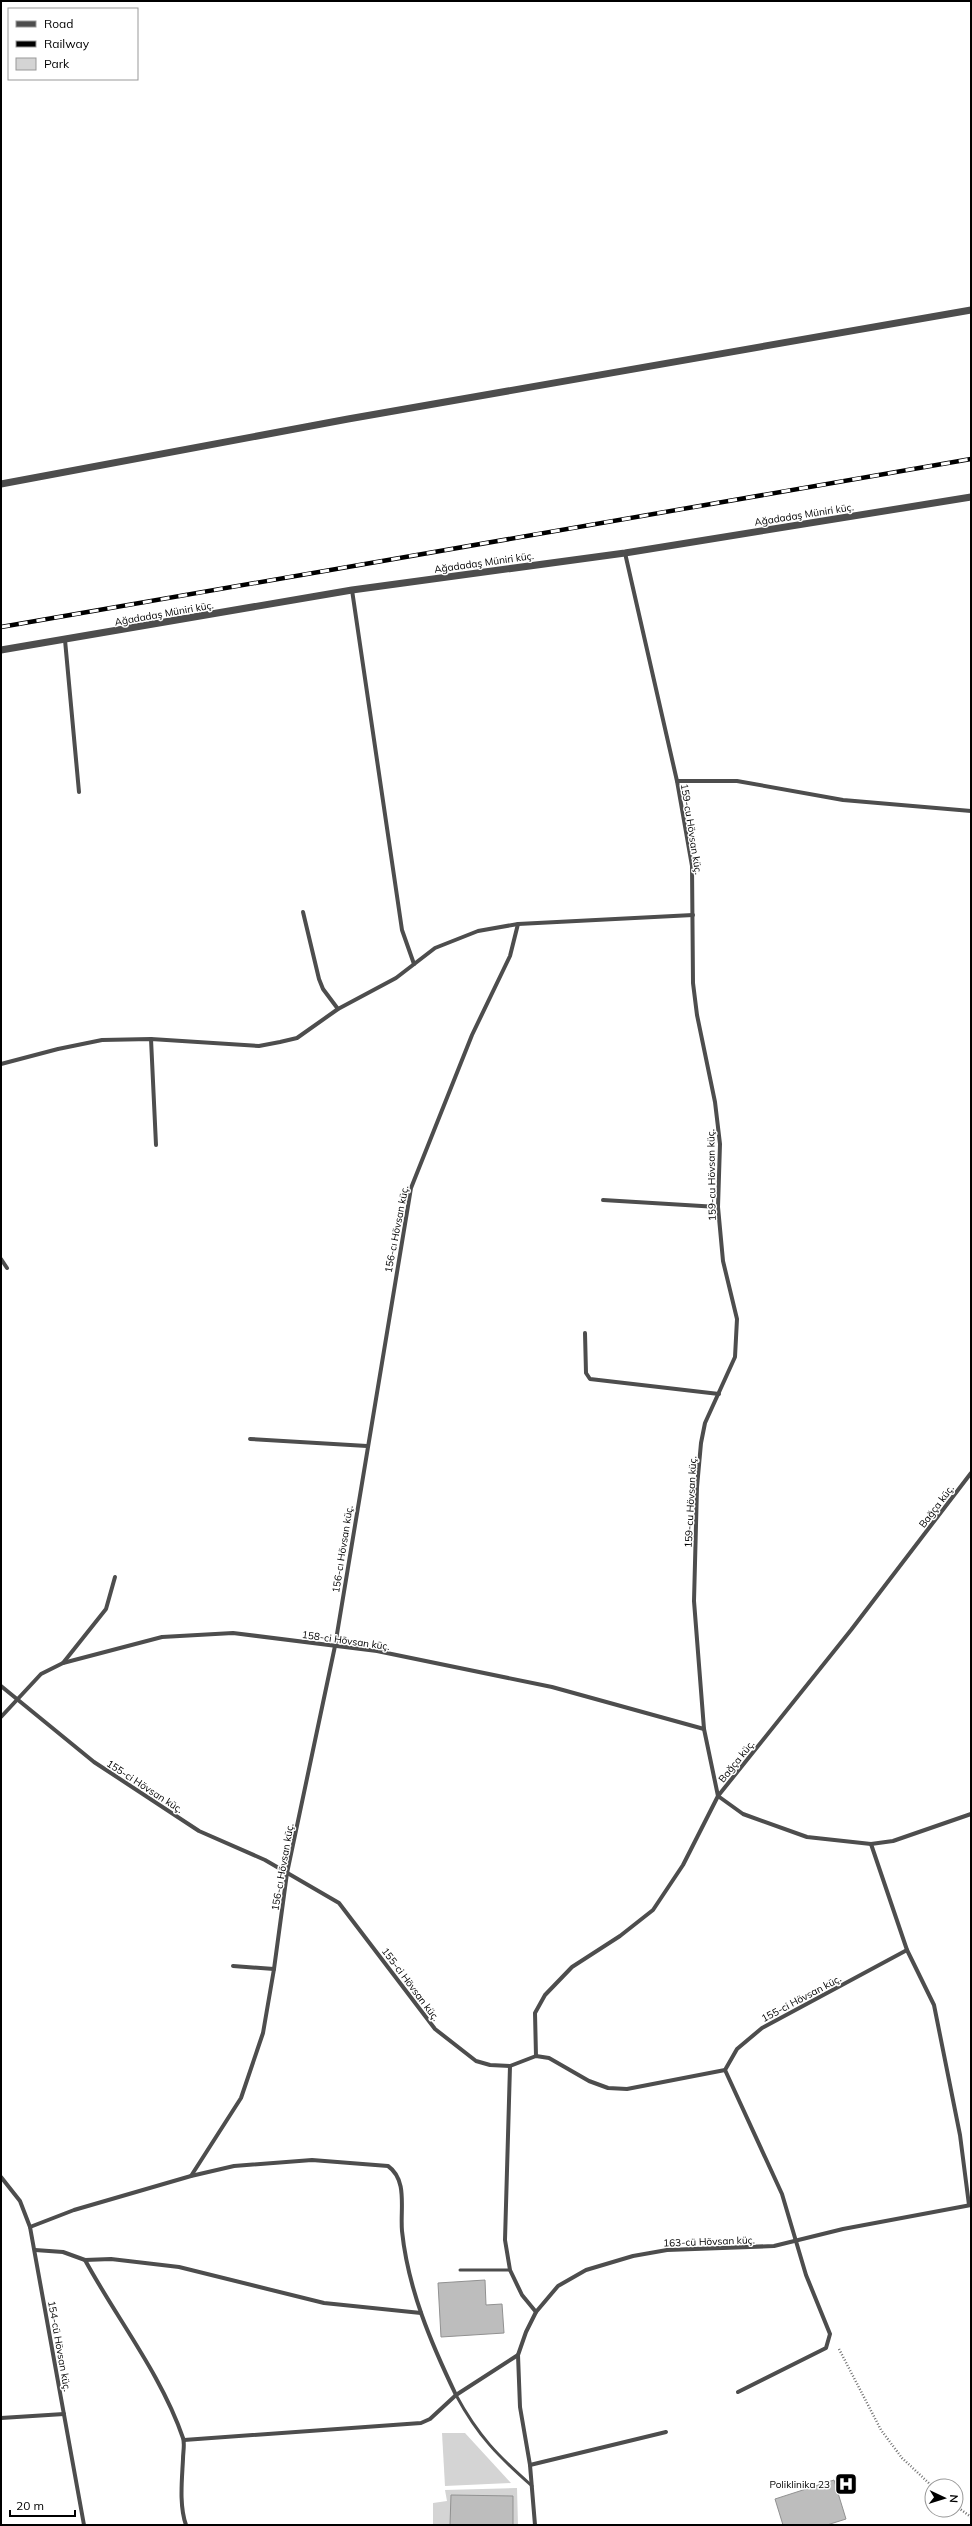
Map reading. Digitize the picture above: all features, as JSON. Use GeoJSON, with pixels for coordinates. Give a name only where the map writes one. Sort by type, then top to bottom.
{"type":"FeatureCollection","features":[{"type":"Feature","properties":{"kind":"street"},"geometry":{"type":"LineString","coordinates":[[1,484],[348,419],[971,310]]}},
{"type":"Feature","properties":{"kind":"street","name":"Ağadadaş Müniri küç."},"geometry":{"type":"LineString","coordinates":[[1,650],[352,590],[625,553],[971,496]]}},
{"type":"Feature","properties":{"kind":"street","name":"159-cu Hövsan küç."},"geometry":{"type":"LineString","coordinates":[[625,553],[676,781],[692,866],[694,983],[697,1015],[715,1102],[720,1144],[718,1207],[723,1261],[737,1319],[735,1357],[705,1423],[701,1443],[697,1487],[694,1601],[704,1729],[718,1796]]}},
{"type":"Feature","properties":{"kind":"street"},"geometry":{"type":"LineString","coordinates":[[352,590],[402,930],[414,964]]}},
{"type":"Feature","properties":{"kind":"street"},"geometry":{"type":"LineString","coordinates":[[65,640],[79,792]]}},
{"type":"Feature","properties":{"kind":"street"},"geometry":{"type":"LineString","coordinates":[[676,781],[737,781],[842,800],[971,811]]}},
{"type":"Feature","properties":{"kind":"street"},"geometry":{"type":"LineString","coordinates":[[303,912],[319,979],[323,989],[338,1009]]}},
{"type":"Feature","properties":{"kind":"street"},"geometry":{"type":"LineString","coordinates":[[1,1064],[58,1049],[102,1040],[151,1039],[259,1046],[297,1038],[338,1009],[396,978],[435,948],[478,931],[518,924],[693,914]]}},
{"type":"Feature","properties":{"kind":"street","name":"156-cı Hövsan küç."},"geometry":{"type":"LineString","coordinates":[[191,2176],[242,2098],[263,2033],[274,1969],[287,1873],[335,1646],[411,1188],[472,1035],[510,956],[518,924]]}},
{"type":"Feature","properties":{"kind":"street"},"geometry":{"type":"LineString","coordinates":[[151,1039],[156,1144]]}},
{"type":"Feature","properties":{"kind":"street"},"geometry":{"type":"LineString","coordinates":[[603,1200],[718,1207]]}},
{"type":"Feature","properties":{"kind":"street"},"geometry":{"type":"LineString","coordinates":[[1,1259],[7,1268]]}},
{"type":"Feature","properties":{"kind":"street"},"geometry":{"type":"LineString","coordinates":[[585,1333],[586,1373],[590,1379],[719,1394]]}},
{"type":"Feature","properties":{"kind":"street"},"geometry":{"type":"LineString","coordinates":[[250,1439],[367,1446]]}},
{"type":"Feature","properties":{"kind":"street","name":"Bağça küç."},"geometry":{"type":"LineString","coordinates":[[536,2056],[535,2013],[545,1995],[572,1967],[620,1936],[653,1910],[683,1865],[718,1796],[851,1630],[971,1472]]}},
{"type":"Feature","properties":{"kind":"street"},"geometry":{"type":"LineString","coordinates":[[63,1663],[106,1609],[115,1577]]}},
{"type":"Feature","properties":{"kind":"street","name":"158-ci Hövsan küç."},"geometry":{"type":"LineString","coordinates":[[1,1717],[16,1699],[41,1674],[63,1663],[162,1637],[234,1633],[377,1651],[552,1687],[704,1729]]}},
{"type":"Feature","properties":{"kind":"street","name":"155-ci Hövsan küç."},"geometry":{"type":"LineString","coordinates":[[1,1686],[94,1762],[199,1831],[265,1860],[339,1903],[435,2029],[476,2061],[490,2065],[510,2066],[536,2056]]}},
{"type":"Feature","properties":{"kind":"street"},"geometry":{"type":"LineString","coordinates":[[718,1796],[743,1814],[807,1836],[872,1844],[893,1841],[971,1814]]}},
{"type":"Feature","properties":{"kind":"street"},"geometry":{"type":"LineString","coordinates":[[872,1844],[907,1950],[934,2005],[960,2135],[970,2205]]}},
{"type":"Feature","properties":{"kind":"street","name":"155-ci Hövsan küç."},"geometry":{"type":"LineString","coordinates":[[725,2070],[737,2049],[762,2028],[907,1950]]}},
{"type":"Feature","properties":{"kind":"street"},"geometry":{"type":"LineString","coordinates":[[233,1966],[274,1969]]}},
{"type":"Feature","properties":{"kind":"street"},"geometry":{"type":"LineString","coordinates":[[536,2056],[549,2058],[588,2081],[608,2088],[627,2089],[725,2070],[782,2194],[806,2274],[830,2334],[826,2348],[738,2392]]}},
{"type":"Feature","properties":{"kind":"street"},"geometry":{"type":"LineString","coordinates":[[510,2066],[506,2240],[510,2270],[522,2295],[536,2312]]}},
{"type":"Feature","properties":{"kind":"street"},"geometry":{"type":"LineString","coordinates":[[30,2227],[74,2210],[191,2176],[234,2166],[312,2160],[388,2166],[396,2172],[401,2182],[402,2231],[421,2313],[432,2344],[456,2395]]}},
{"type":"Feature","properties":{"kind":"street","name":"154-cü Hövsan küç."},"geometry":{"type":"LineString","coordinates":[[1,2178],[20,2201],[30,2227],[84,2525]]}},
{"type":"Feature","properties":{"kind":"street","name":"163-cü Hövsan küç."},"geometry":{"type":"LineString","coordinates":[[535,2525],[530,2465],[520,2407],[518,2355],[526,2332],[536,2312],[558,2286],[586,2270],[633,2256],[667,2250],[740,2248],[797,2241],[843,2229],[970,2205]]}},
{"type":"Feature","properties":{"kind":"street"},"geometry":{"type":"LineString","coordinates":[[35,2250],[63,2252],[85,2260],[111,2259],[179,2267],[324,2303],[421,2313]]}},
{"type":"Feature","properties":{"kind":"street"},"geometry":{"type":"LineString","coordinates":[[85,2260],[105,2297],[155,2378],[184,2440],[182,2488],[183,2517],[186,2525]]}},
{"type":"Feature","properties":{"kind":"street"},"geometry":{"type":"LineString","coordinates":[[184,2440],[421,2423],[435,2415],[456,2395],[518,2355]]}},
{"type":"Feature","properties":{"kind":"street"},"geometry":{"type":"LineString","coordinates":[[1,2418],[64,2414]]}},
{"type":"Feature","properties":{"kind":"street"},"geometry":{"type":"LineString","coordinates":[[530,2465],[666,2432]]}},
{"type":"Feature","properties":{"kind":"lane"},"geometry":{"type":"LineString","coordinates":[[460,2270],[510,2270]]}},
{"type":"Feature","properties":{"kind":"lane"},"geometry":{"type":"LineString","coordinates":[[456,2395],[472,2424],[495,2454],[532,2486]]}},
{"type":"Feature","properties":{"kind":"path"},"geometry":{"type":"LineString","coordinates":[[830,2334],[881,2430],[902,2458],[924,2479]]}},
{"type":"Feature","properties":{"kind":"green space"},"geometry":{"type":"Polygon","coordinates":[[[442,2433],[465,2433],[511,2483],[445,2486],[442,2433]]]}},
{"type":"Feature","properties":{"kind":"green space"},"geometry":{"type":"Polygon","coordinates":[[[517,2488],[518,2525],[433,2525],[433,2503],[447,2501],[445,2490],[517,2488]]]}},
{"type":"Feature","properties":{"kind":"building"},"geometry":{"type":"Polygon","coordinates":[[[485,2280],[486,2305],[502,2304],[504,2333],[441,2337],[438,2283],[485,2280]]]}},
{"type":"Feature","properties":{"kind":"building"},"geometry":{"type":"Polygon","coordinates":[[[834,2480],[846,2519],[827,2525],[783,2525],[775,2499],[834,2480]]]}},
{"type":"Feature","properties":{"kind":"building"},"geometry":{"type":"Polygon","coordinates":[[[451,2495],[513,2496],[513,2525],[450,2525],[451,2495]]]}},
{"type":"Feature","properties":{"kind":"railway"},"geometry":{"type":"LineString","coordinates":[[1,627],[971,459]]}},
{"type":"Feature","properties":{"kind":"place","name":"Poliklinika 23"},"geometry":{"type":"Point","coordinates":[846,2484]}}]}
